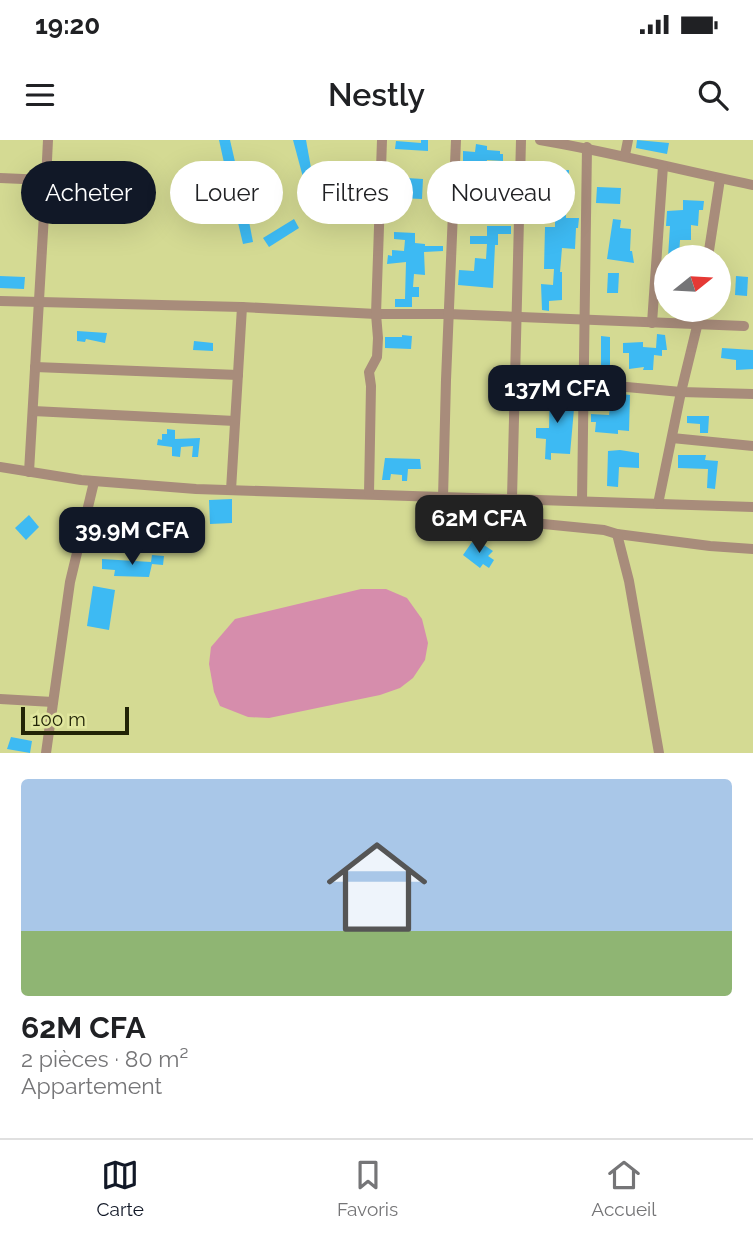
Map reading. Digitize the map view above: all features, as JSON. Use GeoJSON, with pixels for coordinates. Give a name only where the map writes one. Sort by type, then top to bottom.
{"type":"FeatureCollection","features":[{"type":"Feature","properties":{"kind":"street"},"geometry":{"type":"LineString","coordinates":[[47,161],[48,140]]}},
{"type":"Feature","properties":{"kind":"street"},"geometry":{"type":"LineString","coordinates":[[369,493],[369,372],[377,357],[382,140]]}},
{"type":"Feature","properties":{"kind":"street"},"geometry":{"type":"LineString","coordinates":[[443,498],[456,140]]}},
{"type":"Feature","properties":{"kind":"street"},"geometry":{"type":"LineString","coordinates":[[512,498],[521,140]]}},
{"type":"Feature","properties":{"kind":"street"},"geometry":{"type":"LineString","coordinates":[[540,140],[625,155],[753,185]]}},
{"type":"Feature","properties":{"kind":"street"},"geometry":{"type":"LineString","coordinates":[[625,155],[628,140]]}},
{"type":"Feature","properties":{"kind":"street"},"geometry":{"type":"LineString","coordinates":[[582,501],[587,148]]}},
{"type":"Feature","properties":{"kind":"street"},"geometry":{"type":"LineString","coordinates":[[652,323],[663,166]]}},
{"type":"Feature","properties":{"kind":"street"},"geometry":{"type":"LineString","coordinates":[[0,178],[21,179]]}},
{"type":"Feature","properties":{"kind":"street"},"geometry":{"type":"LineString","coordinates":[[710,245],[720,179]]}},
{"type":"Feature","properties":{"kind":"street"},"geometry":{"type":"LineString","coordinates":[[29,471],[43,224]]}},
{"type":"Feature","properties":{"kind":"street"},"geometry":{"type":"LineString","coordinates":[[0,301],[242,307],[744,326]]}},
{"type":"Feature","properties":{"kind":"street"},"geometry":{"type":"LineString","coordinates":[[231,490],[242,307]]}},
{"type":"Feature","properties":{"kind":"street"},"geometry":{"type":"LineString","coordinates":[[658,504],[692,342],[700,322]]}},
{"type":"Feature","properties":{"kind":"street"},"geometry":{"type":"LineString","coordinates":[[35,367],[238,375]]}},
{"type":"Feature","properties":{"kind":"street"},"geometry":{"type":"LineString","coordinates":[[583,383],[681,392],[753,394]]}},
{"type":"Feature","properties":{"kind":"street"},"geometry":{"type":"LineString","coordinates":[[33,411],[235,421]]}},
{"type":"Feature","properties":{"kind":"street"},"geometry":{"type":"LineString","coordinates":[[671,438],[753,446]]}},
{"type":"Feature","properties":{"kind":"street"},"geometry":{"type":"LineString","coordinates":[[0,467],[94,482],[318,495],[369,493],[443,498],[753,507]]}},
{"type":"Feature","properties":{"kind":"street"},"geometry":{"type":"LineString","coordinates":[[46,753],[71,582],[94,482]]}},
{"type":"Feature","properties":{"kind":"street"},"geometry":{"type":"LineString","coordinates":[[483,518],[604,530],[710,547],[753,549]]}},
{"type":"Feature","properties":{"kind":"street"},"geometry":{"type":"LineString","coordinates":[[617,534],[641,639],[659,753]]}},
{"type":"Feature","properties":{"kind":"street"},"geometry":{"type":"LineString","coordinates":[[0,699],[53,702]]}},
{"type":"Feature","properties":{"kind":"shaded area"},"geometry":{"type":"Polygon","coordinates":[[[361,589],[386,589],[407,598],[422,619],[428,643],[425,660],[413,678],[400,688],[380,695],[269,718],[248,717],[220,706],[214,692],[209,664],[211,647],[235,619],[361,589]]]}},
{"type":"Feature","properties":{"kind":"building"},"geometry":{"type":"Polygon","coordinates":[[[219,140],[230,140],[235,161],[224,161],[219,140]]]}},
{"type":"Feature","properties":{"kind":"building"},"geometry":{"type":"Polygon","coordinates":[[[293,140],[306,140],[310,161],[299,161],[293,140]]]}},
{"type":"Feature","properties":{"kind":"building"},"geometry":{"type":"Polygon","coordinates":[[[421,140],[428,140],[428,151],[395,149],[396,141],[421,143],[421,140]]]}},
{"type":"Feature","properties":{"kind":"building"},"geometry":{"type":"Polygon","coordinates":[[[637,140],[669,143],[667,154],[636,148],[637,140]]]}},
{"type":"Feature","properties":{"kind":"building"},"geometry":{"type":"Polygon","coordinates":[[[476,144],[487,146],[487,150],[500,151],[503,161],[463,161],[463,151],[475,152],[476,144]]]}},
{"type":"Feature","properties":{"kind":"building"},"geometry":{"type":"Polygon","coordinates":[[[413,178],[423,179],[422,199],[413,199],[413,178]]]}},
{"type":"Feature","properties":{"kind":"building"},"geometry":{"type":"Polygon","coordinates":[[[597,187],[621,188],[620,204],[596,203],[597,187]]]}},
{"type":"Feature","properties":{"kind":"building"},"geometry":{"type":"Polygon","coordinates":[[[683,200],[704,201],[703,210],[699,210],[698,226],[691,225],[691,240],[680,240],[680,245],[669,245],[670,226],[666,226],[667,211],[683,210],[683,200]]]}},
{"type":"Feature","properties":{"kind":"building"},"geometry":{"type":"Polygon","coordinates":[[[575,218],[579,218],[575,249],[562,248],[562,300],[549,301],[549,311],[542,310],[541,284],[553,285],[554,269],[544,269],[545,227],[555,227],[555,224],[575,224],[575,218]]]}},
{"type":"Feature","properties":{"kind":"building"},"geometry":{"type":"Polygon","coordinates":[[[294,219],[299,228],[269,247],[263,238],[294,219]]]}},
{"type":"Feature","properties":{"kind":"building"},"geometry":{"type":"Polygon","coordinates":[[[613,219],[621,220],[620,228],[631,229],[630,251],[634,263],[607,259],[613,219]]]}},
{"type":"Feature","properties":{"kind":"building"},"geometry":{"type":"Polygon","coordinates":[[[238,224],[250,224],[253,242],[243,244],[238,224]]]}},
{"type":"Feature","properties":{"kind":"building"},"geometry":{"type":"Polygon","coordinates":[[[487,226],[511,226],[511,234],[498,234],[493,288],[458,285],[459,270],[474,271],[475,258],[486,259],[487,244],[470,244],[470,236],[487,236],[487,226]]]}},
{"type":"Feature","properties":{"kind":"building"},"geometry":{"type":"Polygon","coordinates":[[[394,232],[415,233],[415,243],[425,246],[443,246],[443,251],[424,252],[425,275],[414,274],[413,287],[419,287],[419,297],[412,297],[412,307],[395,307],[395,299],[405,299],[406,262],[387,264],[392,250],[404,251],[405,240],[394,239],[394,232]]]}},
{"type":"Feature","properties":{"kind":"building"},"geometry":{"type":"Polygon","coordinates":[[[608,273],[619,273],[618,293],[607,293],[608,273]]]}},
{"type":"Feature","properties":{"kind":"building"},"geometry":{"type":"Polygon","coordinates":[[[0,276],[25,277],[24,289],[0,288],[0,276]]]}},
{"type":"Feature","properties":{"kind":"building"},"geometry":{"type":"Polygon","coordinates":[[[736,276],[748,277],[747,296],[735,295],[736,276]]]}},
{"type":"Feature","properties":{"kind":"building"},"geometry":{"type":"Polygon","coordinates":[[[77,331],[107,333],[105,343],[86,339],[85,342],[77,341],[77,331]]]}},
{"type":"Feature","properties":{"kind":"building"},"geometry":{"type":"Polygon","coordinates":[[[657,334],[665,335],[667,350],[662,350],[662,356],[654,355],[653,370],[643,370],[644,367],[629,369],[629,353],[623,353],[623,343],[643,342],[643,347],[656,348],[657,334]]]}},
{"type":"Feature","properties":{"kind":"building"},"geometry":{"type":"Polygon","coordinates":[[[412,336],[411,349],[385,348],[385,337],[412,336]]]}},
{"type":"Feature","properties":{"kind":"building"},"geometry":{"type":"Polygon","coordinates":[[[601,336],[610,337],[610,376],[601,376],[601,336]]]}},
{"type":"Feature","properties":{"kind":"building"},"geometry":{"type":"Polygon","coordinates":[[[194,341],[213,343],[213,351],[193,350],[194,341]]]}},
{"type":"Feature","properties":{"kind":"building"},"geometry":{"type":"Polygon","coordinates":[[[722,348],[753,350],[753,369],[736,370],[736,360],[721,358],[722,348]]]}},
{"type":"Feature","properties":{"kind":"building"},"geometry":{"type":"Polygon","coordinates":[[[550,382],[560,382],[561,407],[574,409],[570,454],[551,453],[551,460],[545,459],[546,439],[536,438],[536,428],[549,428],[550,382]]]}},
{"type":"Feature","properties":{"kind":"building"},"geometry":{"type":"Polygon","coordinates":[[[621,394],[630,395],[629,431],[618,430],[618,434],[595,432],[596,422],[591,422],[591,414],[609,415],[610,407],[620,407],[621,394]]]}},
{"type":"Feature","properties":{"kind":"building"},"geometry":{"type":"Polygon","coordinates":[[[687,416],[709,416],[708,433],[700,433],[700,424],[687,423],[687,416]]]}},
{"type":"Feature","properties":{"kind":"building"},"geometry":{"type":"Polygon","coordinates":[[[167,429],[175,430],[175,439],[200,438],[198,457],[192,457],[193,446],[181,447],[180,457],[172,456],[172,447],[157,445],[158,439],[162,440],[162,434],[167,434],[167,429]]]}},
{"type":"Feature","properties":{"kind":"building"},"geometry":{"type":"Polygon","coordinates":[[[608,451],[639,453],[639,468],[619,467],[618,487],[607,486],[608,451]]]}},
{"type":"Feature","properties":{"kind":"building"},"geometry":{"type":"Polygon","coordinates":[[[678,455],[706,455],[705,460],[718,461],[715,489],[707,488],[708,469],[678,468],[678,455]]]}},
{"type":"Feature","properties":{"kind":"building"},"geometry":{"type":"Polygon","coordinates":[[[385,458],[420,459],[421,469],[408,469],[407,481],[402,481],[402,475],[391,474],[390,480],[382,480],[385,458]]]}},
{"type":"Feature","properties":{"kind":"building"},"geometry":{"type":"Polygon","coordinates":[[[232,499],[232,523],[210,524],[209,500],[232,499]]]}},
{"type":"Feature","properties":{"kind":"building"},"geometry":{"type":"Polygon","coordinates":[[[29,515],[39,527],[26,540],[15,528],[29,515]]]}},
{"type":"Feature","properties":{"kind":"building"},"geometry":{"type":"Polygon","coordinates":[[[110,533],[126,537],[124,550],[107,547],[110,533]]]}},
{"type":"Feature","properties":{"kind":"building"},"geometry":{"type":"Polygon","coordinates":[[[472,542],[481,549],[484,545],[493,551],[488,556],[494,560],[489,568],[483,564],[480,568],[463,555],[472,542]]]}},
{"type":"Feature","properties":{"kind":"building"},"geometry":{"type":"Polygon","coordinates":[[[152,555],[164,556],[163,565],[152,564],[149,577],[114,576],[115,570],[102,569],[102,559],[151,562],[152,555]]]}},
{"type":"Feature","properties":{"kind":"building"},"geometry":{"type":"Polygon","coordinates":[[[93,586],[115,590],[109,630],[87,626],[93,586]]]}},
{"type":"Feature","properties":{"kind":"building"},"geometry":{"type":"Polygon","coordinates":[[[11,737],[32,741],[30,753],[7,749],[11,737]]]}}]}
